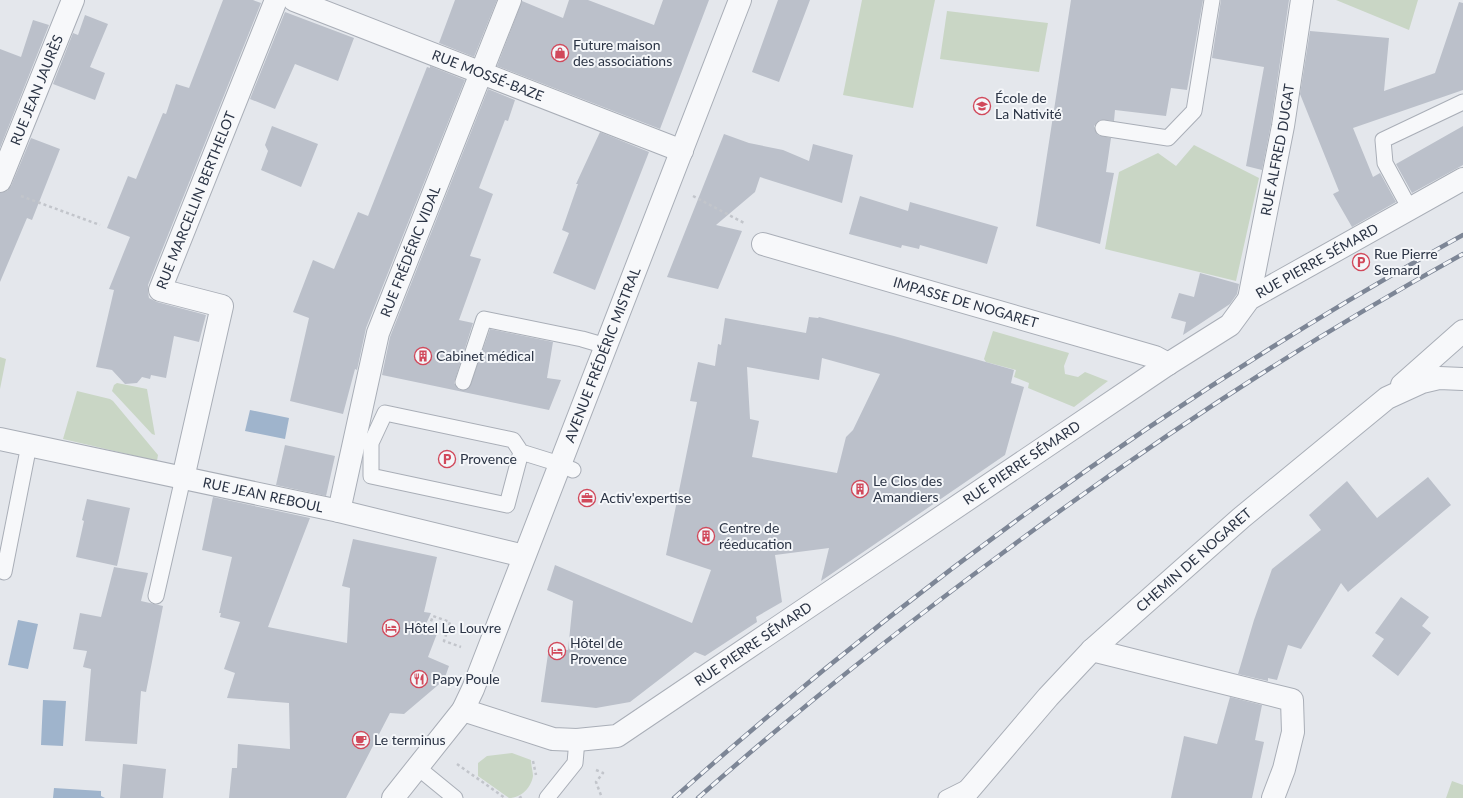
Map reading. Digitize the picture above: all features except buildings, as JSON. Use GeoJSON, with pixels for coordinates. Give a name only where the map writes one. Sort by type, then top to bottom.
{"type":"FeatureCollection","features":[{"type":"Feature","properties":{"kind":"street","name":"RUE JEAN JAURÈS"},"geometry":{"type":"LineString","coordinates":[[0,181],[73,0]]}},
{"type":"Feature","properties":{"kind":"street","name":"RUE MARCELLIN BERTHELOT"},"geometry":{"type":"LineString","coordinates":[[183,478],[222,306],[160,290],[276,0]]}},
{"type":"Feature","properties":{"kind":"street","name":"RUE MOSSÉ-BAZE"},"geometry":{"type":"LineString","coordinates":[[294,0],[682,151]]}},
{"type":"Feature","properties":{"kind":"street","name":"RUE FRÉDÉRIC VIDAL"},"geometry":{"type":"LineString","coordinates":[[339,511],[363,440],[378,333],[510,0]]}},
{"type":"Feature","properties":{"kind":"street","name":"AVENUE FRÉDÉRIC MISTRAL"},"geometry":{"type":"LineString","coordinates":[[393,798],[463,710],[524,556],[566,468],[606,346],[740,0]]}},
{"type":"Feature","properties":{"kind":"street","name":"RUE ALFRED DUGAT"},"geometry":{"type":"LineString","coordinates":[[1249,299],[1284,126],[1302,0]]}},
{"type":"Feature","properties":{"kind":"street","name":"RUE PIERRE SÉMARD"},"geometry":{"type":"LineString","coordinates":[[463,710],[554,738],[577,740],[617,736],[1168,364],[1230,325],[1249,299],[1463,179]]}},
{"type":"Feature","properties":{"kind":"street","name":"IMPASSE DE NOGARET"},"geometry":{"type":"LineString","coordinates":[[763,244],[1156,357],[1168,364]]}},
{"type":"Feature","properties":{"kind":"street"},"geometry":{"type":"LineString","coordinates":[[1387,398],[1463,331]]}},
{"type":"Feature","properties":{"kind":"street","name":"CHEMIN DE NOGARET"},"geometry":{"type":"LineString","coordinates":[[969,790],[1048,697],[1092,650],[1241,518],[1387,398],[1422,382],[1439,378],[1463,379]]}},
{"type":"Feature","properties":{"kind":"street","name":"RUE JEAN REBOUL"},"geometry":{"type":"LineString","coordinates":[[0,439],[339,511],[524,556]]}},
{"type":"Feature","properties":{"kind":"street"},"geometry":{"type":"LineString","coordinates":[[1092,650],[1292,700],[1292,732],[1284,769],[1273,798]]}},
{"type":"Feature","properties":{"kind":"lane"},"geometry":{"type":"LineString","coordinates":[[1103,128],[1168,138],[1194,111],[1212,0]]}},
{"type":"Feature","properties":{"kind":"lane"},"geometry":{"type":"LineString","coordinates":[[1410,209],[1386,163],[1383,140],[1463,102]]}},
{"type":"Feature","properties":{"kind":"lane"},"geometry":{"type":"LineString","coordinates":[[462,382],[484,319],[582,339],[606,346]]}},
{"type":"Feature","properties":{"kind":"lane"},"geometry":{"type":"LineString","coordinates":[[521,452],[507,505],[371,476],[363,440],[385,413],[513,440],[521,452],[566,468]]}},
{"type":"Feature","properties":{"kind":"lane"},"geometry":{"type":"LineString","coordinates":[[4,572],[29,445]]}},
{"type":"Feature","properties":{"kind":"lane"},"geometry":{"type":"LineString","coordinates":[[156,596],[183,478]]}},
{"type":"Feature","properties":{"kind":"lane"},"geometry":{"type":"LineString","coordinates":[[547,798],[565,778],[575,763],[577,740]]}},
{"type":"Feature","properties":{"kind":"lane"},"geometry":{"type":"LineString","coordinates":[[417,767],[455,798]]}},
{"type":"Feature","properties":{"kind":"lane"},"geometry":{"type":"LineString","coordinates":[[946,798],[969,790]]}},
{"type":"Feature","properties":{"kind":"path"},"geometry":{"type":"LineString","coordinates":[[20,196],[100,225]]}},
{"type":"Feature","properties":{"kind":"path"},"geometry":{"type":"LineString","coordinates":[[693,196],[754,229],[763,244]]}},
{"type":"Feature","properties":{"kind":"path"},"geometry":{"type":"LineString","coordinates":[[429,627],[433,616],[450,622],[444,641],[462,648]]}},
{"type":"Feature","properties":{"kind":"path"},"geometry":{"type":"LineString","coordinates":[[532,755],[536,776],[533,781]]}},
{"type":"Feature","properties":{"kind":"path"},"geometry":{"type":"LineString","coordinates":[[457,764],[505,798]]}},
{"type":"Feature","properties":{"kind":"path"},"geometry":{"type":"LineString","coordinates":[[594,769],[603,773],[596,782],[602,798]]}},
{"type":"Feature","properties":{"kind":"path"},"geometry":{"type":"LineString","coordinates":[[519,798],[528,793]]}},
{"type":"Feature","properties":{"kind":"green space"},"geometry":{"type":"Polygon","coordinates":[[[862,0],[935,0],[913,108],[843,95],[862,0]]]}},
{"type":"Feature","properties":{"kind":"green space"},"geometry":{"type":"Polygon","coordinates":[[[1336,0],[1418,0],[1409,30],[1336,0]]]}},
{"type":"Feature","properties":{"kind":"green space"},"geometry":{"type":"Polygon","coordinates":[[[947,11],[1048,23],[1039,72],[940,59],[947,11]]]}},
{"type":"Feature","properties":{"kind":"green space"},"geometry":{"type":"Polygon","coordinates":[[[1194,145],[1259,178],[1236,281],[1105,249],[1119,172],[1158,153],[1176,166],[1194,145]]]}},
{"type":"Feature","properties":{"kind":"green space"},"geometry":{"type":"Polygon","coordinates":[[[993,331],[1069,353],[1064,366],[1065,374],[1078,377],[1085,372],[1108,381],[1074,407],[1028,388],[1029,383],[1014,377],[1016,370],[986,362],[984,359],[993,331]]]}},
{"type":"Feature","properties":{"kind":"green space"},"geometry":{"type":"Polygon","coordinates":[[[0,357],[6,359],[0,389],[0,357]]]}},
{"type":"Feature","properties":{"kind":"green space"},"geometry":{"type":"Polygon","coordinates":[[[117,383],[147,389],[155,435],[152,434],[112,391],[114,385],[117,383]]]}},
{"type":"Feature","properties":{"kind":"green space"},"geometry":{"type":"Polygon","coordinates":[[[77,391],[113,401],[158,455],[157,461],[63,439],[77,391]]]}},
{"type":"Feature","properties":{"kind":"green space"},"geometry":{"type":"Polygon","coordinates":[[[512,753],[531,760],[533,776],[525,792],[513,798],[509,798],[478,776],[478,763],[487,756],[512,753]]]}},
{"type":"Feature","properties":{"kind":"green space"},"geometry":{"type":"Polygon","coordinates":[[[1452,781],[1463,785],[1463,798],[1446,798],[1452,781]]]}},
{"type":"Feature","properties":{"kind":"water"},"geometry":{"type":"Polygon","coordinates":[[[250,410],[289,418],[285,439],[245,431],[250,410]]]}},
{"type":"Feature","properties":{"kind":"water"},"geometry":{"type":"Polygon","coordinates":[[[18,620],[38,624],[28,669],[8,665],[18,620]]]}},
{"type":"Feature","properties":{"kind":"water"},"geometry":{"type":"Polygon","coordinates":[[[43,700],[66,701],[63,746],[41,745],[43,700]]]}},
{"type":"Feature","properties":{"kind":"water"},"geometry":{"type":"Polygon","coordinates":[[[54,788],[101,791],[101,796],[105,798],[53,798],[54,788]]]}},
{"type":"Feature","properties":{"kind":"railway"},"geometry":{"type":"LineString","coordinates":[[674,798],[765,718],[859,641],[1053,494],[1153,425],[1254,359],[1358,295],[1463,235]]}},
{"type":"Feature","properties":{"kind":"railway"},"geometry":{"type":"LineString","coordinates":[[698,798],[810,702],[886,641],[1004,552],[1115,472],[1171,433],[1286,358],[1344,322],[1463,254]]}},
{"type":"Feature","properties":{"kind":"place","name":"Future maison des associations"},"geometry":{"type":"Point","coordinates":[560,53]}},
{"type":"Feature","properties":{"kind":"place","name":"École de La Nativité"},"geometry":{"type":"Point","coordinates":[982,106]}},
{"type":"Feature","properties":{"kind":"place","name":"Rue Pierre Semard"},"geometry":{"type":"Point","coordinates":[1361,262]}},
{"type":"Feature","properties":{"kind":"place","name":"Cabinet médical"},"geometry":{"type":"Point","coordinates":[423,356]}},
{"type":"Feature","properties":{"kind":"place","name":"Provence"},"geometry":{"type":"Point","coordinates":[447,459]}},
{"type":"Feature","properties":{"kind":"place","name":"Le Clos des Amandiers"},"geometry":{"type":"Point","coordinates":[860,489]}},
{"type":"Feature","properties":{"kind":"place","name":"Activ'expertise"},"geometry":{"type":"Point","coordinates":[587,498]}},
{"type":"Feature","properties":{"kind":"place","name":"Centre de réeducation"},"geometry":{"type":"Point","coordinates":[706,536]}},
{"type":"Feature","properties":{"kind":"place","name":"Hôtel Le Louvre"},"geometry":{"type":"Point","coordinates":[391,628]}},
{"type":"Feature","properties":{"kind":"place","name":"Hôtel de Provence"},"geometry":{"type":"Point","coordinates":[557,651]}},
{"type":"Feature","properties":{"kind":"place","name":"Papy Poule"},"geometry":{"type":"Point","coordinates":[419,679]}},
{"type":"Feature","properties":{"kind":"place","name":"Le terminus"},"geometry":{"type":"Point","coordinates":[361,740]}}]}
